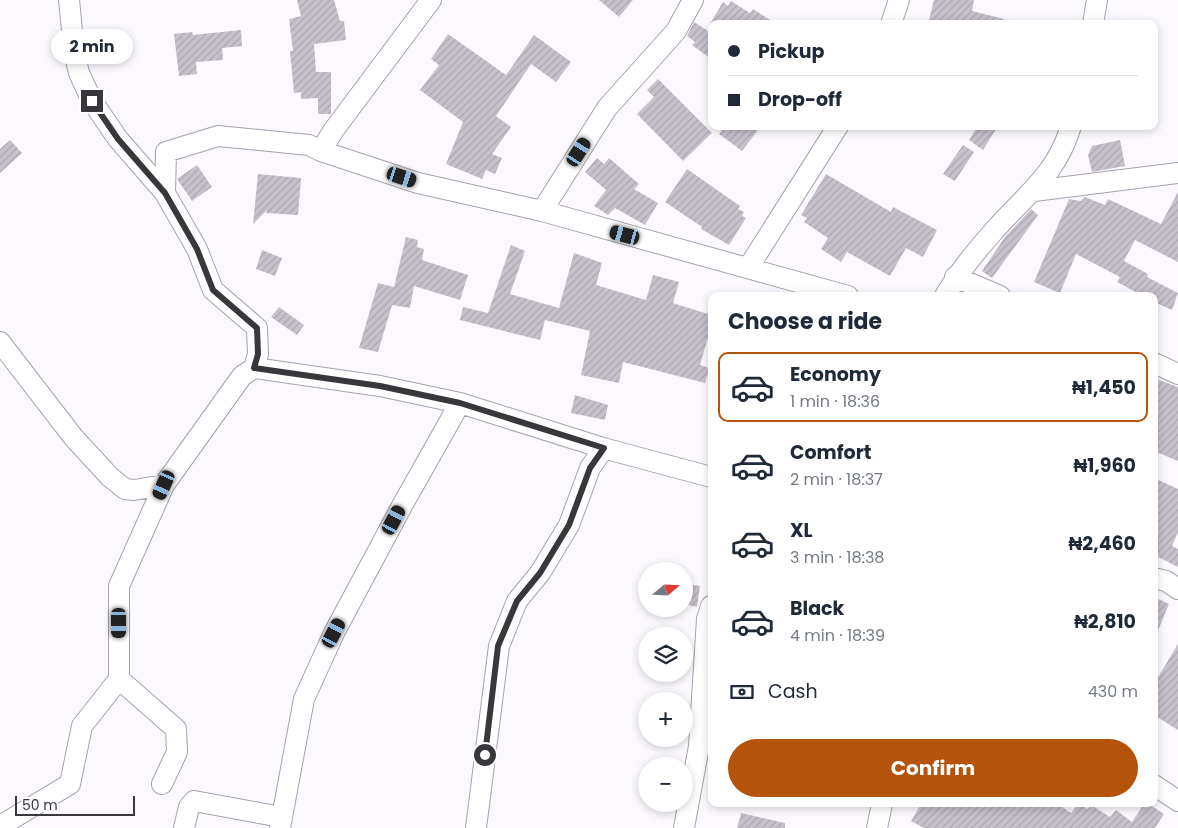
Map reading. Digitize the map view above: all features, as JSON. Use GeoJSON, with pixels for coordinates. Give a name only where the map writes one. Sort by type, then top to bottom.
{"type":"FeatureCollection","features":[{"type":"Feature","properties":{"kind":"street"},"geometry":{"type":"LineString","coordinates":[[0,826],[70,784],[82,726],[119,679],[119,586],[164,485],[242,376],[254,368],[258,354],[257,328],[213,290],[197,249],[165,193],[118,139],[92,101],[79,73],[74,51],[69,0]]}},
{"type":"Feature","properties":{"kind":"street"},"geometry":{"type":"LineString","coordinates":[[321,151],[333,131],[431,0]]}},
{"type":"Feature","properties":{"kind":"street"},"geometry":{"type":"LineString","coordinates":[[542,211],[607,108],[676,31],[693,0]]}},
{"type":"Feature","properties":{"kind":"street"},"geometry":{"type":"LineString","coordinates":[[892,20],[899,0]]}},
{"type":"Feature","properties":{"kind":"street"},"geometry":{"type":"LineString","coordinates":[[1094,20],[1097,0]]}},
{"type":"Feature","properties":{"kind":"street"},"geometry":{"type":"LineString","coordinates":[[748,268],[835,130]]}},
{"type":"Feature","properties":{"kind":"street"},"geometry":{"type":"LineString","coordinates":[[947,292],[956,277],[993,231],[1034,191],[1064,150],[1070,130]]}},
{"type":"Feature","properties":{"kind":"street"},"geometry":{"type":"LineString","coordinates":[[165,193],[166,152],[186,144],[218,136],[309,146],[418,182],[542,211],[834,292]]}},
{"type":"Feature","properties":{"kind":"street"},"geometry":{"type":"LineString","coordinates":[[1034,191],[1178,173]]}},
{"type":"Feature","properties":{"kind":"street"},"geometry":{"type":"LineString","coordinates":[[956,277],[991,292]]}},
{"type":"Feature","properties":{"kind":"street"},"geometry":{"type":"LineString","coordinates":[[0,342],[74,438],[110,477],[124,489],[134,490],[164,485]]}},
{"type":"Feature","properties":{"kind":"street"},"geometry":{"type":"LineString","coordinates":[[1158,365],[1178,374]]}},
{"type":"Feature","properties":{"kind":"street"},"geometry":{"type":"LineString","coordinates":[[254,368],[380,386],[460,403],[604,448],[708,476]]}},
{"type":"Feature","properties":{"kind":"street"},"geometry":{"type":"LineString","coordinates":[[184,828],[189,807],[194,801],[280,822],[304,699],[334,633],[402,504],[460,403]]}},
{"type":"Feature","properties":{"kind":"street"},"geometry":{"type":"LineString","coordinates":[[476,828],[498,646],[517,601],[540,573],[569,525],[590,468],[604,448]]}},
{"type":"Feature","properties":{"kind":"street"},"geometry":{"type":"LineString","coordinates":[[1158,579],[1166,581],[1178,589]]}},
{"type":"Feature","properties":{"kind":"street"},"geometry":{"type":"LineString","coordinates":[[684,828],[699,746],[708,616]]}},
{"type":"Feature","properties":{"kind":"street"},"geometry":{"type":"LineString","coordinates":[[119,679],[176,729],[177,752],[162,784]]}},
{"type":"Feature","properties":{"kind":"street"},"geometry":{"type":"LineString","coordinates":[[1158,788],[1178,801]]}},
{"type":"Feature","properties":{"kind":"street"},"geometry":{"type":"LineString","coordinates":[[877,828],[881,807]]}},
{"type":"Feature","properties":{"kind":"building"},"geometry":{"type":"Polygon","coordinates":[[[297,0],[334,0],[340,21],[344,21],[346,40],[314,44],[316,72],[331,72],[331,114],[318,114],[318,98],[301,99],[301,92],[294,93],[290,51],[293,51],[289,19],[301,16],[297,0]]]}},
{"type":"Feature","properties":{"kind":"building"},"geometry":{"type":"Polygon","coordinates":[[[599,0],[633,0],[619,17],[599,0]]]}},
{"type":"Feature","properties":{"kind":"building"},"geometry":{"type":"Polygon","coordinates":[[[934,0],[974,0],[972,11],[1004,19],[1004,20],[929,20],[934,0]]]}},
{"type":"Feature","properties":{"kind":"building"},"geometry":{"type":"Polygon","coordinates":[[[731,1],[750,13],[753,9],[770,20],[712,20],[723,2],[728,6],[731,1]]]}},
{"type":"Feature","properties":{"kind":"building"},"geometry":{"type":"Polygon","coordinates":[[[694,22],[708,31],[708,57],[692,45],[695,42],[687,36],[694,22]]]}},
{"type":"Feature","properties":{"kind":"building"},"geometry":{"type":"Polygon","coordinates":[[[241,30],[242,46],[222,48],[223,60],[196,62],[197,74],[179,76],[174,34],[192,32],[193,35],[241,30]]]}},
{"type":"Feature","properties":{"kind":"building"},"geometry":{"type":"Polygon","coordinates":[[[448,34],[506,75],[534,35],[571,62],[556,82],[531,64],[496,116],[511,127],[492,154],[502,158],[495,174],[486,170],[482,179],[446,164],[463,122],[420,90],[439,65],[431,59],[448,34]]]}},
{"type":"Feature","properties":{"kind":"building"},"geometry":{"type":"Polygon","coordinates":[[[658,79],[712,133],[683,161],[637,114],[654,97],[647,90],[658,79]]]}},
{"type":"Feature","properties":{"kind":"building"},"geometry":{"type":"Polygon","coordinates":[[[722,130],[758,130],[742,151],[719,134],[722,130]]]}},
{"type":"Feature","properties":{"kind":"building"},"geometry":{"type":"Polygon","coordinates":[[[975,130],[996,130],[983,150],[969,140],[975,130]]]}},
{"type":"Feature","properties":{"kind":"building"},"geometry":{"type":"Polygon","coordinates":[[[10,140],[22,153],[0,173],[0,149],[10,140]]]}},
{"type":"Feature","properties":{"kind":"building"},"geometry":{"type":"Polygon","coordinates":[[[1120,140],[1125,166],[1092,172],[1088,155],[1092,146],[1120,140]]]}},
{"type":"Feature","properties":{"kind":"building"},"geometry":{"type":"Polygon","coordinates":[[[963,145],[974,152],[955,181],[943,174],[963,145]]]}},
{"type":"Feature","properties":{"kind":"building"},"geometry":{"type":"Polygon","coordinates":[[[597,158],[604,164],[609,158],[639,184],[634,189],[658,203],[645,225],[615,208],[608,215],[594,206],[606,190],[585,172],[597,158]]]}},
{"type":"Feature","properties":{"kind":"building"},"geometry":{"type":"Polygon","coordinates":[[[197,165],[212,187],[192,201],[177,179],[197,165]]]}},
{"type":"Feature","properties":{"kind":"building"},"geometry":{"type":"Polygon","coordinates":[[[687,169],[740,206],[738,209],[744,212],[742,216],[746,218],[729,245],[701,229],[702,227],[665,202],[687,169]]]}},
{"type":"Feature","properties":{"kind":"building"},"geometry":{"type":"Polygon","coordinates":[[[258,174],[301,178],[298,215],[266,213],[267,210],[253,224],[258,174]]]}},
{"type":"Feature","properties":{"kind":"building"},"geometry":{"type":"Polygon","coordinates":[[[826,174],[891,212],[893,207],[937,230],[923,257],[906,248],[890,276],[847,252],[841,262],[821,249],[828,238],[804,222],[807,218],[801,215],[826,174]]]}},
{"type":"Feature","properties":{"kind":"building"},"geometry":{"type":"Polygon","coordinates":[[[1178,192],[1178,262],[1135,240],[1124,261],[1148,274],[1147,277],[1178,293],[1172,310],[1158,304],[1158,292],[1136,292],[1117,282],[1120,277],[1076,254],[1060,292],[1034,282],[1069,199],[1081,201],[1085,197],[1105,205],[1108,199],[1161,224],[1178,192]]]}},
{"type":"Feature","properties":{"kind":"building"},"geometry":{"type":"Polygon","coordinates":[[[1031,209],[1038,215],[992,278],[982,271],[1005,237],[1031,209]]]}},
{"type":"Feature","properties":{"kind":"building"},"geometry":{"type":"Polygon","coordinates":[[[406,237],[418,240],[417,247],[424,249],[422,260],[468,275],[460,300],[414,286],[410,308],[392,305],[378,352],[359,348],[378,283],[394,287],[406,237]]]}},
{"type":"Feature","properties":{"kind":"building"},"geometry":{"type":"Polygon","coordinates":[[[511,245],[525,251],[510,294],[559,308],[574,253],[602,263],[596,285],[646,300],[653,275],[679,282],[673,303],[708,314],[708,337],[700,365],[708,368],[705,383],[623,362],[619,383],[581,375],[590,331],[545,320],[540,340],[460,320],[463,307],[488,313],[511,245]]]}},
{"type":"Feature","properties":{"kind":"building"},"geometry":{"type":"Polygon","coordinates":[[[262,250],[282,258],[275,276],[256,269],[262,250]]]}},
{"type":"Feature","properties":{"kind":"building"},"geometry":{"type":"Polygon","coordinates":[[[279,307],[304,325],[297,335],[271,317],[279,307]]]}},
{"type":"Feature","properties":{"kind":"building"},"geometry":{"type":"Polygon","coordinates":[[[1158,380],[1178,387],[1178,461],[1158,453],[1158,380]]]}},
{"type":"Feature","properties":{"kind":"building"},"geometry":{"type":"Polygon","coordinates":[[[575,395],[608,405],[605,420],[571,413],[575,395]]]}},
{"type":"Feature","properties":{"kind":"building"},"geometry":{"type":"Polygon","coordinates":[[[1158,480],[1178,489],[1178,532],[1172,546],[1178,549],[1178,567],[1158,557],[1158,480]]]}},
{"type":"Feature","properties":{"kind":"building"},"geometry":{"type":"Polygon","coordinates":[[[693,585],[700,586],[697,607],[693,606],[693,585]]]}},
{"type":"Feature","properties":{"kind":"building"},"geometry":{"type":"Polygon","coordinates":[[[1158,599],[1169,604],[1158,630],[1158,599]]]}},
{"type":"Feature","properties":{"kind":"building"},"geometry":{"type":"Polygon","coordinates":[[[1178,644],[1178,730],[1158,718],[1158,677],[1178,644]]]}},
{"type":"Feature","properties":{"kind":"building"},"geometry":{"type":"Polygon","coordinates":[[[919,807],[1062,807],[1071,813],[1076,807],[1088,809],[1094,807],[1110,817],[1116,810],[1132,822],[1142,807],[1154,807],[1164,814],[1155,828],[924,828],[911,821],[919,807]]]}},
{"type":"Feature","properties":{"kind":"building"},"geometry":{"type":"Polygon","coordinates":[[[741,813],[785,823],[785,828],[737,828],[741,813]]]}},
{"type":"Feature","properties":{"kind":"route"},"geometry":{"type":"LineString","coordinates":[[92,101],[118,139],[165,193],[197,249],[213,290],[257,328],[258,354],[254,368],[380,386],[460,403],[604,448],[590,468],[569,525],[540,573],[517,601],[498,646],[485,755]]}}]}
